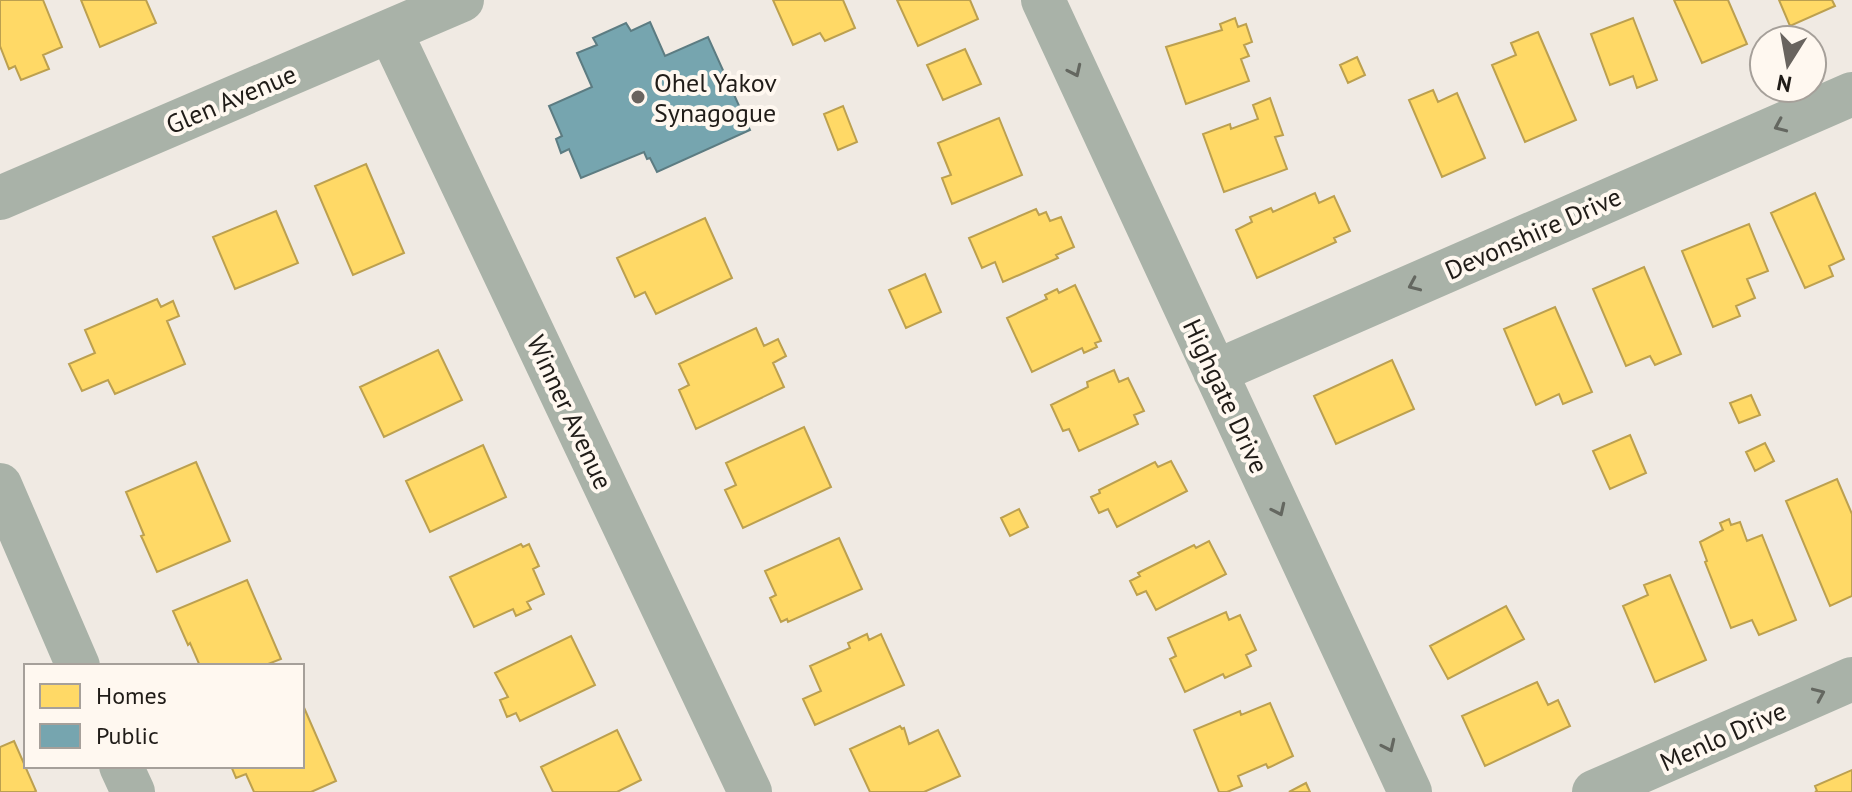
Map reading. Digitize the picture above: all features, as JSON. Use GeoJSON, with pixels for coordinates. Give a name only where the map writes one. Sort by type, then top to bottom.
{"type":"FeatureCollection","features":[{"type":"Feature","properties":{"kind":"street","name":"Highgate Drive"},"geometry":{"type":"LineString","coordinates":[[1043,0],[1410,792]]}},
{"type":"Feature","properties":{"kind":"street","name":"Glen Avenue"},"geometry":{"type":"LineString","coordinates":[[0,198],[390,31],[440,4]]}},
{"type":"Feature","properties":{"kind":"street","name":"Winner Avenue"},"geometry":{"type":"LineString","coordinates":[[390,31],[750,792]]}},
{"type":"Feature","properties":{"kind":"street","name":"Devonshire Drive"},"geometry":{"type":"LineString","coordinates":[[1215,372],[1852,94]]}},
{"type":"Feature","properties":{"kind":"street"},"geometry":{"type":"LineString","coordinates":[[0,485],[77,664]]}},
{"type":"Feature","properties":{"kind":"street","name":"Menlo Drive"},"geometry":{"type":"LineString","coordinates":[[1594,792],[1852,679]]}},
{"type":"Feature","properties":{"kind":"street"},"geometry":{"type":"LineString","coordinates":[[122,768],[133,792]]}},
{"type":"Feature","properties":{"kind":"building: Homes"},"geometry":{"type":"Polygon","coordinates":[[[0,0],[43,0],[62,47],[43,55],[49,69],[21,80],[15,66],[9,69],[0,46],[0,0]]]}},
{"type":"Feature","properties":{"kind":"building: Homes"},"geometry":{"type":"Polygon","coordinates":[[[81,0],[146,0],[156,23],[100,47],[81,0]]]}},
{"type":"Feature","properties":{"kind":"building: Homes"},"geometry":{"type":"Polygon","coordinates":[[[773,0],[843,0],[855,28],[825,41],[820,33],[793,45],[773,0]]]}},
{"type":"Feature","properties":{"kind":"building: Homes"},"geometry":{"type":"Polygon","coordinates":[[[897,0],[970,0],[978,19],[918,46],[897,0]]]}},
{"type":"Feature","properties":{"kind":"building: Homes"},"geometry":{"type":"Polygon","coordinates":[[[1674,0],[1728,0],[1747,44],[1702,63],[1674,0]]]}},
{"type":"Feature","properties":{"kind":"building: Homes"},"geometry":{"type":"Polygon","coordinates":[[[1779,0],[1832,0],[1835,6],[1794,24],[1789,24],[1779,0]]]}},
{"type":"Feature","properties":{"kind":"building: Homes"},"geometry":{"type":"Polygon","coordinates":[[[1235,18],[1238,27],[1246,24],[1252,42],[1244,45],[1249,56],[1241,59],[1249,81],[1186,104],[1166,47],[1222,30],[1220,24],[1235,18]]]}},
{"type":"Feature","properties":{"kind":"building: Homes"},"geometry":{"type":"Polygon","coordinates":[[[1633,18],[1657,80],[1637,88],[1633,76],[1610,85],[1591,34],[1633,18]]]}},
{"type":"Feature","properties":{"kind":"building: Homes"},"geometry":{"type":"Polygon","coordinates":[[[1538,32],[1576,120],[1525,142],[1492,65],[1516,55],[1511,43],[1538,32]]]}},
{"type":"Feature","properties":{"kind":"building: Homes"},"geometry":{"type":"Polygon","coordinates":[[[965,49],[981,84],[943,100],[927,65],[965,49]]]}},
{"type":"Feature","properties":{"kind":"building: Homes"},"geometry":{"type":"Polygon","coordinates":[[[1357,57],[1365,75],[1348,83],[1340,65],[1357,57]]]}},
{"type":"Feature","properties":{"kind":"building: Homes"},"geometry":{"type":"Polygon","coordinates":[[[1433,90],[1438,102],[1457,93],[1485,158],[1442,177],[1409,100],[1433,90]]]}},
{"type":"Feature","properties":{"kind":"building: Homes"},"geometry":{"type":"Polygon","coordinates":[[[1270,98],[1283,135],[1275,137],[1287,169],[1224,192],[1203,134],[1230,124],[1231,129],[1258,119],[1253,105],[1270,98]]]}},
{"type":"Feature","properties":{"kind":"building: Homes"},"geometry":{"type":"Polygon","coordinates":[[[843,106],[857,142],[838,150],[824,114],[843,106]]]}},
{"type":"Feature","properties":{"kind":"building: Homes"},"geometry":{"type":"Polygon","coordinates":[[[999,118],[1022,175],[952,204],[942,178],[951,175],[938,143],[999,118]]]}},
{"type":"Feature","properties":{"kind":"building: Homes"},"geometry":{"type":"Polygon","coordinates":[[[366,164],[404,253],[353,275],[315,186],[366,164]]]}},
{"type":"Feature","properties":{"kind":"building: Homes"},"geometry":{"type":"Polygon","coordinates":[[[1315,193],[1319,203],[1334,196],[1350,231],[1334,238],[1336,242],[1257,278],[1236,230],[1252,222],[1250,217],[1271,208],[1273,212],[1315,193]]]}},
{"type":"Feature","properties":{"kind":"building: Homes"},"geometry":{"type":"Polygon","coordinates":[[[1815,193],[1844,259],[1829,266],[1833,276],[1805,288],[1771,213],[1815,193]]]}},
{"type":"Feature","properties":{"kind":"building: Homes"},"geometry":{"type":"Polygon","coordinates":[[[1036,209],[1039,215],[1046,212],[1050,221],[1061,217],[1074,247],[1056,255],[1058,258],[1003,282],[995,262],[982,268],[969,238],[1036,209]]]}},
{"type":"Feature","properties":{"kind":"building: Homes"},"geometry":{"type":"Polygon","coordinates":[[[276,211],[298,263],[235,289],[213,237],[276,211]]]}},
{"type":"Feature","properties":{"kind":"building: Homes"},"geometry":{"type":"Polygon","coordinates":[[[705,218],[732,278],[656,314],[645,292],[635,297],[617,258],[705,218]]]}},
{"type":"Feature","properties":{"kind":"building: Homes"},"geometry":{"type":"Polygon","coordinates":[[[1749,224],[1768,271],[1747,279],[1755,298],[1736,306],[1740,316],[1713,327],[1682,251],[1749,224]]]}},
{"type":"Feature","properties":{"kind":"building: Homes"},"geometry":{"type":"Polygon","coordinates":[[[1644,267],[1681,354],[1655,365],[1650,356],[1626,366],[1593,289],[1644,267]]]}},
{"type":"Feature","properties":{"kind":"building: Homes"},"geometry":{"type":"Polygon","coordinates":[[[925,274],[941,312],[906,328],[889,290],[925,274]]]}},
{"type":"Feature","properties":{"kind":"building: Homes"},"geometry":{"type":"Polygon","coordinates":[[[1075,285],[1101,341],[1095,343],[1097,347],[1084,353],[1082,348],[1032,372],[1007,318],[1047,299],[1045,295],[1057,289],[1059,293],[1075,285]]]}},
{"type":"Feature","properties":{"kind":"building: Homes"},"geometry":{"type":"Polygon","coordinates":[[[157,299],[161,307],[173,301],[179,316],[167,321],[185,364],[115,394],[108,380],[82,391],[69,364],[95,353],[85,330],[157,299]]]}},
{"type":"Feature","properties":{"kind":"building: Homes"},"geometry":{"type":"Polygon","coordinates":[[[1555,307],[1592,392],[1563,404],[1559,394],[1536,405],[1504,329],[1555,307]]]}},
{"type":"Feature","properties":{"kind":"building: Homes"},"geometry":{"type":"Polygon","coordinates":[[[756,328],[764,346],[778,339],[786,356],[773,363],[784,387],[696,429],[679,390],[689,385],[679,364],[756,328]]]}},
{"type":"Feature","properties":{"kind":"building: Homes"},"geometry":{"type":"Polygon","coordinates":[[[438,350],[462,400],[384,437],[360,387],[438,350]]]}},
{"type":"Feature","properties":{"kind":"building: Homes"},"geometry":{"type":"Polygon","coordinates":[[[1392,360],[1414,409],[1336,444],[1314,396],[1392,360]]]}},
{"type":"Feature","properties":{"kind":"building: Homes"},"geometry":{"type":"Polygon","coordinates":[[[1114,370],[1119,382],[1128,378],[1144,411],[1134,415],[1138,424],[1079,451],[1069,429],[1063,431],[1051,405],[1088,387],[1087,382],[1114,370]]]}},
{"type":"Feature","properties":{"kind":"building: Homes"},"geometry":{"type":"Polygon","coordinates":[[[1751,395],[1760,415],[1739,423],[1730,403],[1751,395]]]}},
{"type":"Feature","properties":{"kind":"building: Homes"},"geometry":{"type":"Polygon","coordinates":[[[804,427],[831,487],[743,528],[725,490],[736,485],[726,463],[804,427]]]}},
{"type":"Feature","properties":{"kind":"building: Homes"},"geometry":{"type":"Polygon","coordinates":[[[1630,435],[1646,473],[1610,489],[1593,451],[1630,435]]]}},
{"type":"Feature","properties":{"kind":"building: Homes"},"geometry":{"type":"Polygon","coordinates":[[[1765,443],[1774,461],[1755,471],[1746,452],[1765,443]]]}},
{"type":"Feature","properties":{"kind":"building: Homes"},"geometry":{"type":"Polygon","coordinates":[[[483,445],[506,497],[430,532],[406,481],[483,445]]]}},
{"type":"Feature","properties":{"kind":"building: Homes"},"geometry":{"type":"Polygon","coordinates":[[[1171,461],[1187,491],[1117,527],[1108,509],[1099,513],[1091,497],[1100,493],[1099,490],[1155,462],[1158,467],[1171,461]]]}},
{"type":"Feature","properties":{"kind":"building: Homes"},"geometry":{"type":"Polygon","coordinates":[[[196,462],[230,541],[157,572],[126,492],[196,462]]]}},
{"type":"Feature","properties":{"kind":"building: Homes"},"geometry":{"type":"Polygon","coordinates":[[[1837,479],[1852,514],[1852,596],[1830,606],[1786,501],[1837,479]]]}},
{"type":"Feature","properties":{"kind":"building: Homes"},"geometry":{"type":"Polygon","coordinates":[[[1019,509],[1028,527],[1010,536],[1001,518],[1019,509]]]}},
{"type":"Feature","properties":{"kind":"building: Homes"},"geometry":{"type":"Polygon","coordinates":[[[1729,519],[1731,525],[1740,522],[1747,541],[1762,535],[1796,620],[1759,635],[1752,620],[1731,628],[1700,542],[1723,530],[1720,523],[1729,519]]]}},
{"type":"Feature","properties":{"kind":"building: Homes"},"geometry":{"type":"Polygon","coordinates":[[[839,538],[862,589],[788,622],[787,619],[781,622],[770,598],[776,595],[765,571],[839,538]]]}},
{"type":"Feature","properties":{"kind":"building: Homes"},"geometry":{"type":"Polygon","coordinates":[[[1209,541],[1226,574],[1156,610],[1146,591],[1137,595],[1130,581],[1140,576],[1138,573],[1194,545],[1196,548],[1209,541]]]}},
{"type":"Feature","properties":{"kind":"building: Homes"},"geometry":{"type":"Polygon","coordinates":[[[521,544],[523,547],[529,544],[539,566],[533,569],[544,594],[527,602],[531,609],[516,616],[513,609],[474,627],[450,577],[521,544]]]}},
{"type":"Feature","properties":{"kind":"building: Homes"},"geometry":{"type":"Polygon","coordinates":[[[1670,575],[1706,660],[1655,682],[1623,606],[1648,595],[1644,585],[1670,575]]]}},
{"type":"Feature","properties":{"kind":"building: Homes"},"geometry":{"type":"Polygon","coordinates":[[[247,580],[281,659],[268,664],[199,664],[173,611],[247,580]]]}},
{"type":"Feature","properties":{"kind":"building: Homes"},"geometry":{"type":"Polygon","coordinates":[[[1506,606],[1524,639],[1448,679],[1430,646],[1506,606]]]}},
{"type":"Feature","properties":{"kind":"building: Homes"},"geometry":{"type":"Polygon","coordinates":[[[1226,612],[1229,620],[1240,615],[1256,650],[1246,655],[1251,666],[1225,678],[1223,674],[1185,692],[1170,659],[1176,656],[1168,638],[1226,612]]]}},
{"type":"Feature","properties":{"kind":"building: Homes"},"geometry":{"type":"Polygon","coordinates":[[[867,634],[869,640],[881,634],[904,685],[815,725],[803,699],[821,691],[810,666],[850,648],[848,643],[867,634]]]}},
{"type":"Feature","properties":{"kind":"building: Homes"},"geometry":{"type":"Polygon","coordinates":[[[571,636],[595,685],[520,721],[516,713],[507,717],[500,700],[508,697],[495,673],[571,636]]]}},
{"type":"Feature","properties":{"kind":"building: Homes"},"geometry":{"type":"Polygon","coordinates":[[[1537,682],[1548,705],[1558,700],[1570,726],[1485,766],[1462,716],[1537,682]]]}},
{"type":"Feature","properties":{"kind":"building: Homes"},"geometry":{"type":"Polygon","coordinates":[[[1270,703],[1293,756],[1268,768],[1266,764],[1238,776],[1242,786],[1219,792],[1194,730],[1240,711],[1241,715],[1270,703]]]}},
{"type":"Feature","properties":{"kind":"building: Homes"},"geometry":{"type":"Polygon","coordinates":[[[304,708],[336,781],[311,792],[254,792],[246,774],[236,778],[232,768],[304,768],[304,708]]]}},
{"type":"Feature","properties":{"kind":"building: Homes"},"geometry":{"type":"Polygon","coordinates":[[[900,726],[904,728],[909,744],[938,730],[960,776],[924,792],[870,792],[850,749],[900,726]]]}},
{"type":"Feature","properties":{"kind":"building: Homes"},"geometry":{"type":"Polygon","coordinates":[[[617,730],[641,780],[617,792],[553,792],[541,767],[617,730]]]}},
{"type":"Feature","properties":{"kind":"building: Homes"},"geometry":{"type":"Polygon","coordinates":[[[14,741],[36,791],[0,792],[0,747],[14,741]]]}},
{"type":"Feature","properties":{"kind":"building: Homes"},"geometry":{"type":"Polygon","coordinates":[[[1852,770],[1852,792],[1815,792],[1815,786],[1852,770]]]}},
{"type":"Feature","properties":{"kind":"building: Homes"},"geometry":{"type":"Polygon","coordinates":[[[1306,783],[1310,792],[1289,792],[1306,783]]]}},
{"type":"Feature","properties":{"kind":"building: Public"},"geometry":{"type":"Polygon","coordinates":[[[650,22],[665,56],[708,37],[750,130],[657,172],[644,152],[581,178],[569,149],[561,153],[556,139],[562,136],[549,106],[592,87],[577,53],[597,45],[593,38],[626,23],[631,31],[650,22]]]}},
{"type":"Feature","properties":{"kind":"place","name":"Ohel Yakov Synagogue"},"geometry":{"type":"Point","coordinates":[638,97]}}]}
